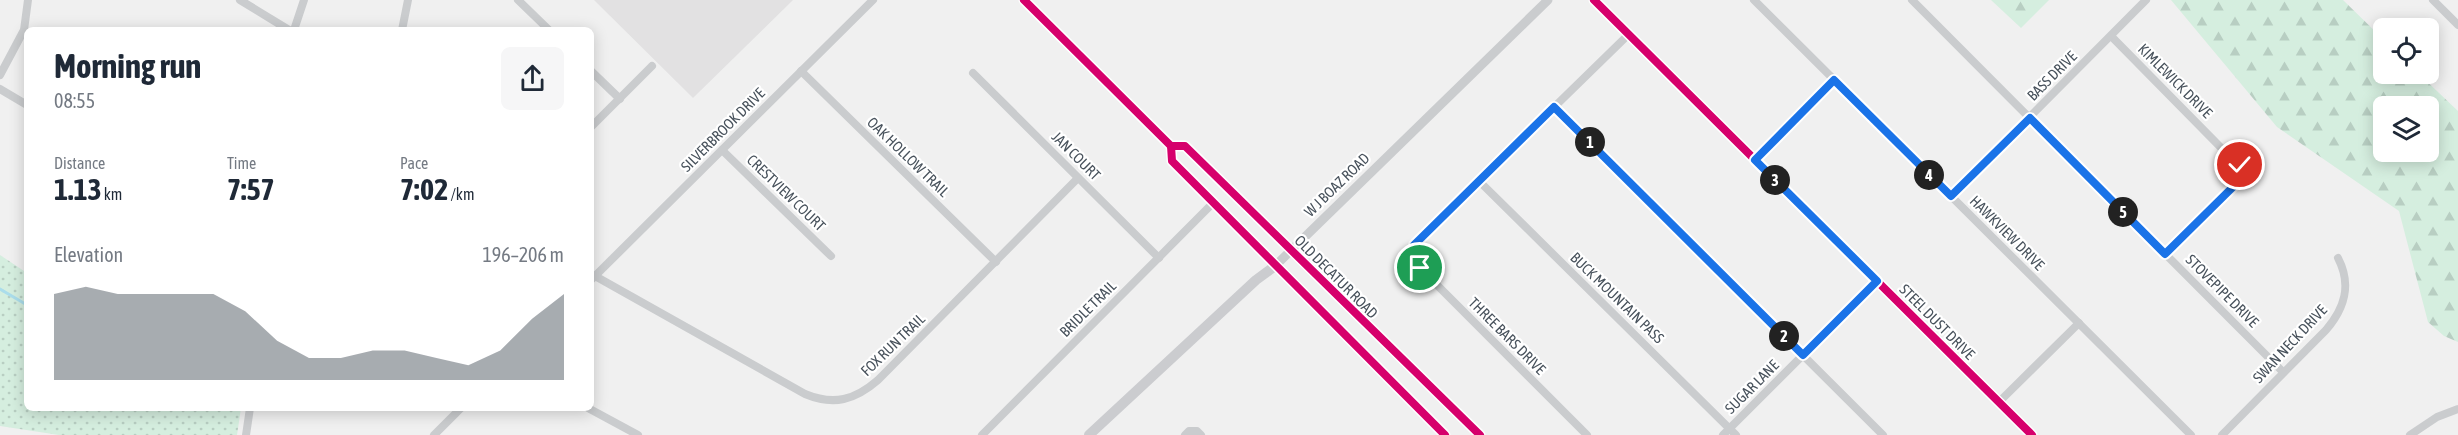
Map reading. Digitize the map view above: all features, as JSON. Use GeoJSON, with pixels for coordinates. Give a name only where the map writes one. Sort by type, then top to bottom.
{"type":"FeatureCollection","features":[{"type":"Feature","properties":{"kind":"main road","name":"OLD DECATUR ROAD"},"geometry":{"type":"LineString","coordinates":[[1024,0],[1171,146],[1172,161],[1445,435]]}},
{"type":"Feature","properties":{"kind":"main road","name":"OLD DECATUR ROAD"},"geometry":{"type":"LineString","coordinates":[[1171,146],[1185,146],[1480,435]]}},
{"type":"Feature","properties":{"kind":"main road","name":"W J BOAZ ROAD"},"geometry":{"type":"LineString","coordinates":[[1089,435],[1247,287],[1275,266]]}},
{"type":"Feature","properties":{"kind":"street"},"geometry":{"type":"LineString","coordinates":[[24,27],[28,0]]}},
{"type":"Feature","properties":{"kind":"street"},"geometry":{"type":"LineString","coordinates":[[240,0],[284,27]]}},
{"type":"Feature","properties":{"kind":"street"},"geometry":{"type":"LineString","coordinates":[[295,27],[304,0]]}},
{"type":"Feature","properties":{"kind":"street"},"geometry":{"type":"LineString","coordinates":[[403,27],[408,0]]}},
{"type":"Feature","properties":{"kind":"street"},"geometry":{"type":"LineString","coordinates":[[518,0],[546,27]]}},
{"type":"Feature","properties":{"kind":"street","name":"SILVERBROOK DRIVE"},"geometry":{"type":"LineString","coordinates":[[594,277],[873,0]]}},
{"type":"Feature","properties":{"kind":"street","name":"W J BOAZ ROAD"},"geometry":{"type":"LineString","coordinates":[[1275,266],[1548,0]]}},
{"type":"Feature","properties":{"kind":"street","name":"STEEL DUST DRIVE"},"geometry":{"type":"LineString","coordinates":[[1594,0],[2032,435]]}},
{"type":"Feature","properties":{"kind":"street","name":"HAWKVIEW DRIVE"},"geometry":{"type":"LineString","coordinates":[[1754,0],[2191,435]]}},
{"type":"Feature","properties":{"kind":"street","name":"STOVEPIPE DRIVE"},"geometry":{"type":"LineString","coordinates":[[1912,0],[2283,372]]}},
{"type":"Feature","properties":{"kind":"street","name":"BASS DRIVE"},"geometry":{"type":"LineString","coordinates":[[1951,196],[2146,0]]}},
{"type":"Feature","properties":{"kind":"street"},"geometry":{"type":"LineString","coordinates":[[2433,0],[2458,25]]}},
{"type":"Feature","properties":{"kind":"street"},"geometry":{"type":"LineString","coordinates":[[0,75],[24,30]]}},
{"type":"Feature","properties":{"kind":"street"},"geometry":{"type":"LineString","coordinates":[[1479,181],[1628,35]]}},
{"type":"Feature","properties":{"kind":"street","name":"KIMLEWICK DRIVE"},"geometry":{"type":"LineString","coordinates":[[2111,36],[2240,165],[2243,172],[2240,180],[2165,254]]}},
{"type":"Feature","properties":{"kind":"street"},"geometry":{"type":"LineString","coordinates":[[594,124],[652,66]]}},
{"type":"Feature","properties":{"kind":"street","name":"OAK HOLLOW TRAIL"},"geometry":{"type":"LineString","coordinates":[[801,71],[996,262]]}},
{"type":"Feature","properties":{"kind":"street","name":"JAN COURT"},"geometry":{"type":"LineString","coordinates":[[973,73],[1159,258]]}},
{"type":"Feature","properties":{"kind":"street"},"geometry":{"type":"LineString","coordinates":[[594,74],[620,99]]}},
{"type":"Feature","properties":{"kind":"street"},"geometry":{"type":"LineString","coordinates":[[1755,160],[1834,80]]}},
{"type":"Feature","properties":{"kind":"street"},"geometry":{"type":"LineString","coordinates":[[0,89],[24,103]]}},
{"type":"Feature","properties":{"kind":"street"},"geometry":{"type":"LineString","coordinates":[[1554,107],[1882,435]]}},
{"type":"Feature","properties":{"kind":"street","name":"CRESTVIEW COURT"},"geometry":{"type":"LineString","coordinates":[[722,150],[831,255]]}},
{"type":"Feature","properties":{"kind":"street","name":"FOX RUN TRAIL"},"geometry":{"type":"LineString","coordinates":[[594,279],[817,399],[842,401],[865,391],[878,380],[1078,178]]}},
{"type":"Feature","properties":{"kind":"street","name":"THREE BARS DRIVE"},"geometry":{"type":"LineString","coordinates":[[1479,181],[1418,240],[1411,253],[1414,262],[1587,435]]}},
{"type":"Feature","properties":{"kind":"street","name":"BUCK MOUNTAIN PASS"},"geometry":{"type":"LineString","coordinates":[[1479,181],[1730,433]]}},
{"type":"Feature","properties":{"kind":"street","name":"BRIDLE TRAIL"},"geometry":{"type":"LineString","coordinates":[[981,435],[1214,202]]}},
{"type":"Feature","properties":{"kind":"street","name":"SWAN NECK DRIVE"},"geometry":{"type":"LineString","coordinates":[[2222,435],[2326,330],[2342,306],[2346,287],[2343,267],[2338,258]]}},
{"type":"Feature","properties":{"kind":"street","name":"SUGAR LANE"},"geometry":{"type":"LineString","coordinates":[[1730,433],[1877,281]]}},
{"type":"Feature","properties":{"kind":"street"},"geometry":{"type":"LineString","coordinates":[[1999,402],[2079,323]]}},
{"type":"Feature","properties":{"kind":"street"},"geometry":{"type":"LineString","coordinates":[[2410,435],[2437,417],[2458,409]]}},
{"type":"Feature","properties":{"kind":"street"},"geometry":{"type":"LineString","coordinates":[[246,435],[249,411]]}},
{"type":"Feature","properties":{"kind":"street"},"geometry":{"type":"LineString","coordinates":[[434,435],[459,411]]}},
{"type":"Feature","properties":{"kind":"street"},"geometry":{"type":"LineString","coordinates":[[594,411],[638,435]]}},
{"type":"Feature","properties":{"kind":"street"},"geometry":{"type":"LineString","coordinates":[[1185,435],[1189,431],[1197,431],[1201,435]]}},
{"type":"Feature","properties":{"kind":"shaded area"},"geometry":{"type":"Polygon","coordinates":[[[594,0],[793,0],[693,98],[594,0]]]}},
{"type":"Feature","properties":{"kind":"green space"},"geometry":{"type":"Polygon","coordinates":[[[1991,0],[2049,0],[2021,28],[1991,0]]]}},
{"type":"Feature","properties":{"kind":"green space"},"geometry":{"type":"Polygon","coordinates":[[[2171,0],[2343,0],[2373,29],[2373,84],[2430,84],[2458,111],[2458,342],[2444,336],[2428,322],[2399,211],[2277,127],[2171,0]]]}},
{"type":"Feature","properties":{"kind":"green space"},"geometry":{"type":"Polygon","coordinates":[[[0,255],[24,271],[24,411],[241,411],[237,435],[59,435],[0,426],[0,255]]]}},
{"type":"Feature","properties":{"kind":"waterway"},"geometry":{"type":"LineString","coordinates":[[0,289],[24,303]]}},
{"type":"Feature","properties":{"kind":"cycle path"},"geometry":{"type":"LineString","coordinates":[[1024,0],[1171,146],[1172,161],[1445,435]]}},
{"type":"Feature","properties":{"kind":"cycle path"},"geometry":{"type":"LineString","coordinates":[[1594,0],[2032,435]]}},
{"type":"Feature","properties":{"kind":"cycle path"},"geometry":{"type":"LineString","coordinates":[[1171,146],[1185,146],[1480,435]]}},
{"type":"Feature","properties":{"kind":"route"},"geometry":{"type":"LineString","coordinates":[[1420,268],[1414,262],[1411,253],[1418,240],[1554,107],[1803,355],[1877,281],[1755,160],[1834,80],[1951,196],[2030,118],[2165,254],[2240,180],[2243,172],[2240,165]]}}]}
